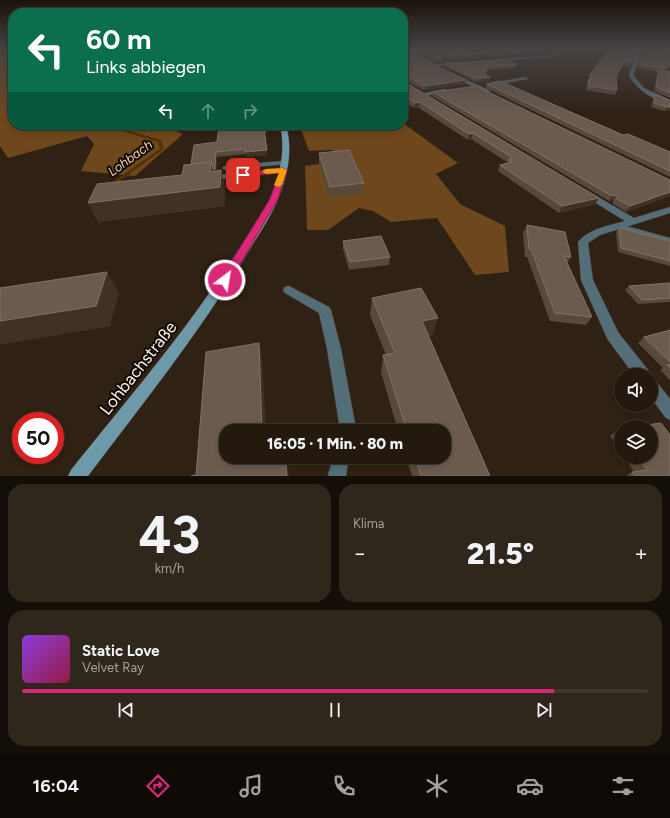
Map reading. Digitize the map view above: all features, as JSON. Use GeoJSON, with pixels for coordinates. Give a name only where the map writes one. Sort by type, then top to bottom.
{"type":"FeatureCollection","features":[{"type":"Feature","properties":{"kind":"main road","name":"Lohbachstraße"},"geometry":{"type":"LineString","coordinates":[[77,476],[204,312],[274,199],[284,167],[286,134],[285,130]]}},
{"type":"Feature","properties":{"kind":"street"},"geometry":{"type":"LineString","coordinates":[[446,70],[491,93]]}},
{"type":"Feature","properties":{"kind":"street"},"geometry":{"type":"LineString","coordinates":[[633,70],[631,76],[636,86],[670,102]]}},
{"type":"Feature","properties":{"kind":"street"},"geometry":{"type":"LineString","coordinates":[[469,88],[526,78]]}},
{"type":"Feature","properties":{"kind":"street"},"geometry":{"type":"LineString","coordinates":[[437,103],[421,93],[454,90]]}},
{"type":"Feature","properties":{"kind":"street"},"geometry":{"type":"LineString","coordinates":[[580,189],[634,222]]}},
{"type":"Feature","properties":{"kind":"street"},"geometry":{"type":"LineString","coordinates":[[638,368],[613,336],[587,280],[583,242],[597,233],[670,210]]}},
{"type":"Feature","properties":{"kind":"street"},"geometry":{"type":"LineString","coordinates":[[289,290],[325,310],[334,349],[347,424]]}},
{"type":"Feature","properties":{"kind":"street"},"geometry":{"type":"LineString","coordinates":[[658,396],[670,412]]}},
{"type":"Feature","properties":{"kind":"street"},"geometry":{"type":"LineString","coordinates":[[337,476],[340,464]]}},
{"type":"Feature","properties":{"kind":"lane"},"geometry":{"type":"LineString","coordinates":[[225,168],[284,167]]}},
{"type":"Feature","properties":{"kind":"lane"},"geometry":{"type":"LineString","coordinates":[[202,179],[284,167]]}},
{"type":"Feature","properties":{"kind":"lane"},"geometry":{"type":"LineString","coordinates":[[619,226],[670,241]]}},
{"type":"Feature","properties":{"kind":"shaded area"},"geometry":{"type":"Polygon","coordinates":[[[0,70],[8,70],[8,130],[174,130],[183,134],[135,176],[81,171],[94,144],[87,136],[8,158],[0,146],[0,70]]]}},
{"type":"Feature","properties":{"kind":"shaded area"},"geometry":{"type":"Polygon","coordinates":[[[408,127],[458,163],[436,174],[460,204],[505,226],[509,272],[475,275],[437,218],[391,222],[373,211],[359,208],[328,230],[307,230],[305,166],[349,160],[331,150],[309,151],[301,130],[408,130],[408,127]]]}},
{"type":"Feature","properties":{"kind":"building"},"geometry":{"type":"Polygon","coordinates":[[[408,70],[445,70],[466,80],[425,86],[408,77],[408,70]]]}},
{"type":"Feature","properties":{"kind":"building"},"geometry":{"type":"Polygon","coordinates":[[[459,70],[486,70],[485,75],[490,77],[477,79],[459,70]]]}},
{"type":"Feature","properties":{"kind":"building"},"geometry":{"type":"Polygon","coordinates":[[[594,70],[619,70],[616,76],[617,90],[588,86],[590,75],[594,70]]]}},
{"type":"Feature","properties":{"kind":"building"},"geometry":{"type":"Polygon","coordinates":[[[659,70],[670,72],[670,93],[656,87],[659,70]]]}},
{"type":"Feature","properties":{"kind":"building"},"geometry":{"type":"Polygon","coordinates":[[[500,81],[623,135],[628,134],[670,152],[670,171],[487,84],[500,81]]]}},
{"type":"Feature","properties":{"kind":"building"},"geometry":{"type":"Polygon","coordinates":[[[408,84],[599,198],[562,206],[500,165],[512,162],[508,160],[513,158],[473,133],[469,134],[420,102],[415,103],[408,98],[408,84]]]}},
{"type":"Feature","properties":{"kind":"building"},"geometry":{"type":"Polygon","coordinates":[[[476,86],[670,180],[670,192],[630,206],[617,199],[616,195],[612,196],[433,92],[476,86]]]}},
{"type":"Feature","properties":{"kind":"building"},"geometry":{"type":"Polygon","coordinates":[[[655,95],[670,101],[670,107],[654,103],[655,95]]]}},
{"type":"Feature","properties":{"kind":"building"},"geometry":{"type":"Polygon","coordinates":[[[218,130],[264,130],[267,150],[245,152],[245,149],[216,152],[215,169],[213,169],[211,162],[191,164],[194,145],[217,142],[218,130]]]}},
{"type":"Feature","properties":{"kind":"building"},"geometry":{"type":"Polygon","coordinates":[[[349,150],[364,183],[330,187],[319,153],[349,150]]]}},
{"type":"Feature","properties":{"kind":"building"},"geometry":{"type":"Polygon","coordinates":[[[211,162],[210,172],[221,170],[220,187],[88,203],[97,184],[182,175],[184,165],[211,162]]]}},
{"type":"Feature","properties":{"kind":"building"},"geometry":{"type":"Polygon","coordinates":[[[527,225],[565,232],[571,257],[564,256],[592,317],[555,313],[531,249],[529,249],[527,225]]]}},
{"type":"Feature","properties":{"kind":"building"},"geometry":{"type":"Polygon","coordinates":[[[619,228],[670,241],[670,261],[621,248],[619,228]]]}},
{"type":"Feature","properties":{"kind":"building"},"geometry":{"type":"Polygon","coordinates":[[[381,236],[390,257],[350,262],[343,241],[381,236]]]}},
{"type":"Feature","properties":{"kind":"building"},"geometry":{"type":"Polygon","coordinates":[[[107,272],[96,306],[0,321],[0,288],[107,272]]]}},
{"type":"Feature","properties":{"kind":"building"},"geometry":{"type":"Polygon","coordinates":[[[670,283],[670,298],[642,300],[629,286],[670,283]]]}},
{"type":"Feature","properties":{"kind":"building"},"geometry":{"type":"Polygon","coordinates":[[[421,288],[438,318],[422,321],[490,476],[421,476],[417,464],[451,464],[451,424],[405,424],[383,355],[395,353],[372,298],[421,288]]]}},
{"type":"Feature","properties":{"kind":"building"},"geometry":{"type":"Polygon","coordinates":[[[670,330],[670,362],[644,337],[670,330]]]}},
{"type":"Feature","properties":{"kind":"building"},"geometry":{"type":"Polygon","coordinates":[[[259,343],[262,424],[219,424],[219,464],[286,464],[287,476],[191,476],[196,475],[206,352],[259,343]]]}},
{"type":"Feature","properties":{"kind":"building"},"geometry":{"type":"Polygon","coordinates":[[[658,423],[661,423],[670,435],[670,476],[635,476],[632,472],[647,470],[643,464],[658,464],[658,423]]]}},
{"type":"Feature","properties":{"kind":"waterway","name":"Lohbach"},"geometry":{"type":"LineString","coordinates":[[109,187],[162,149],[160,141],[125,130]]}},
{"type":"Feature","properties":{"kind":"slow traffic"},"geometry":{"type":"LineString","coordinates":[[266,171],[283,170],[278,185]]}},
{"type":"Feature","properties":{"kind":"route"},"geometry":{"type":"LineString","coordinates":[[225,280],[274,199],[283,170],[243,175]]}}]}
